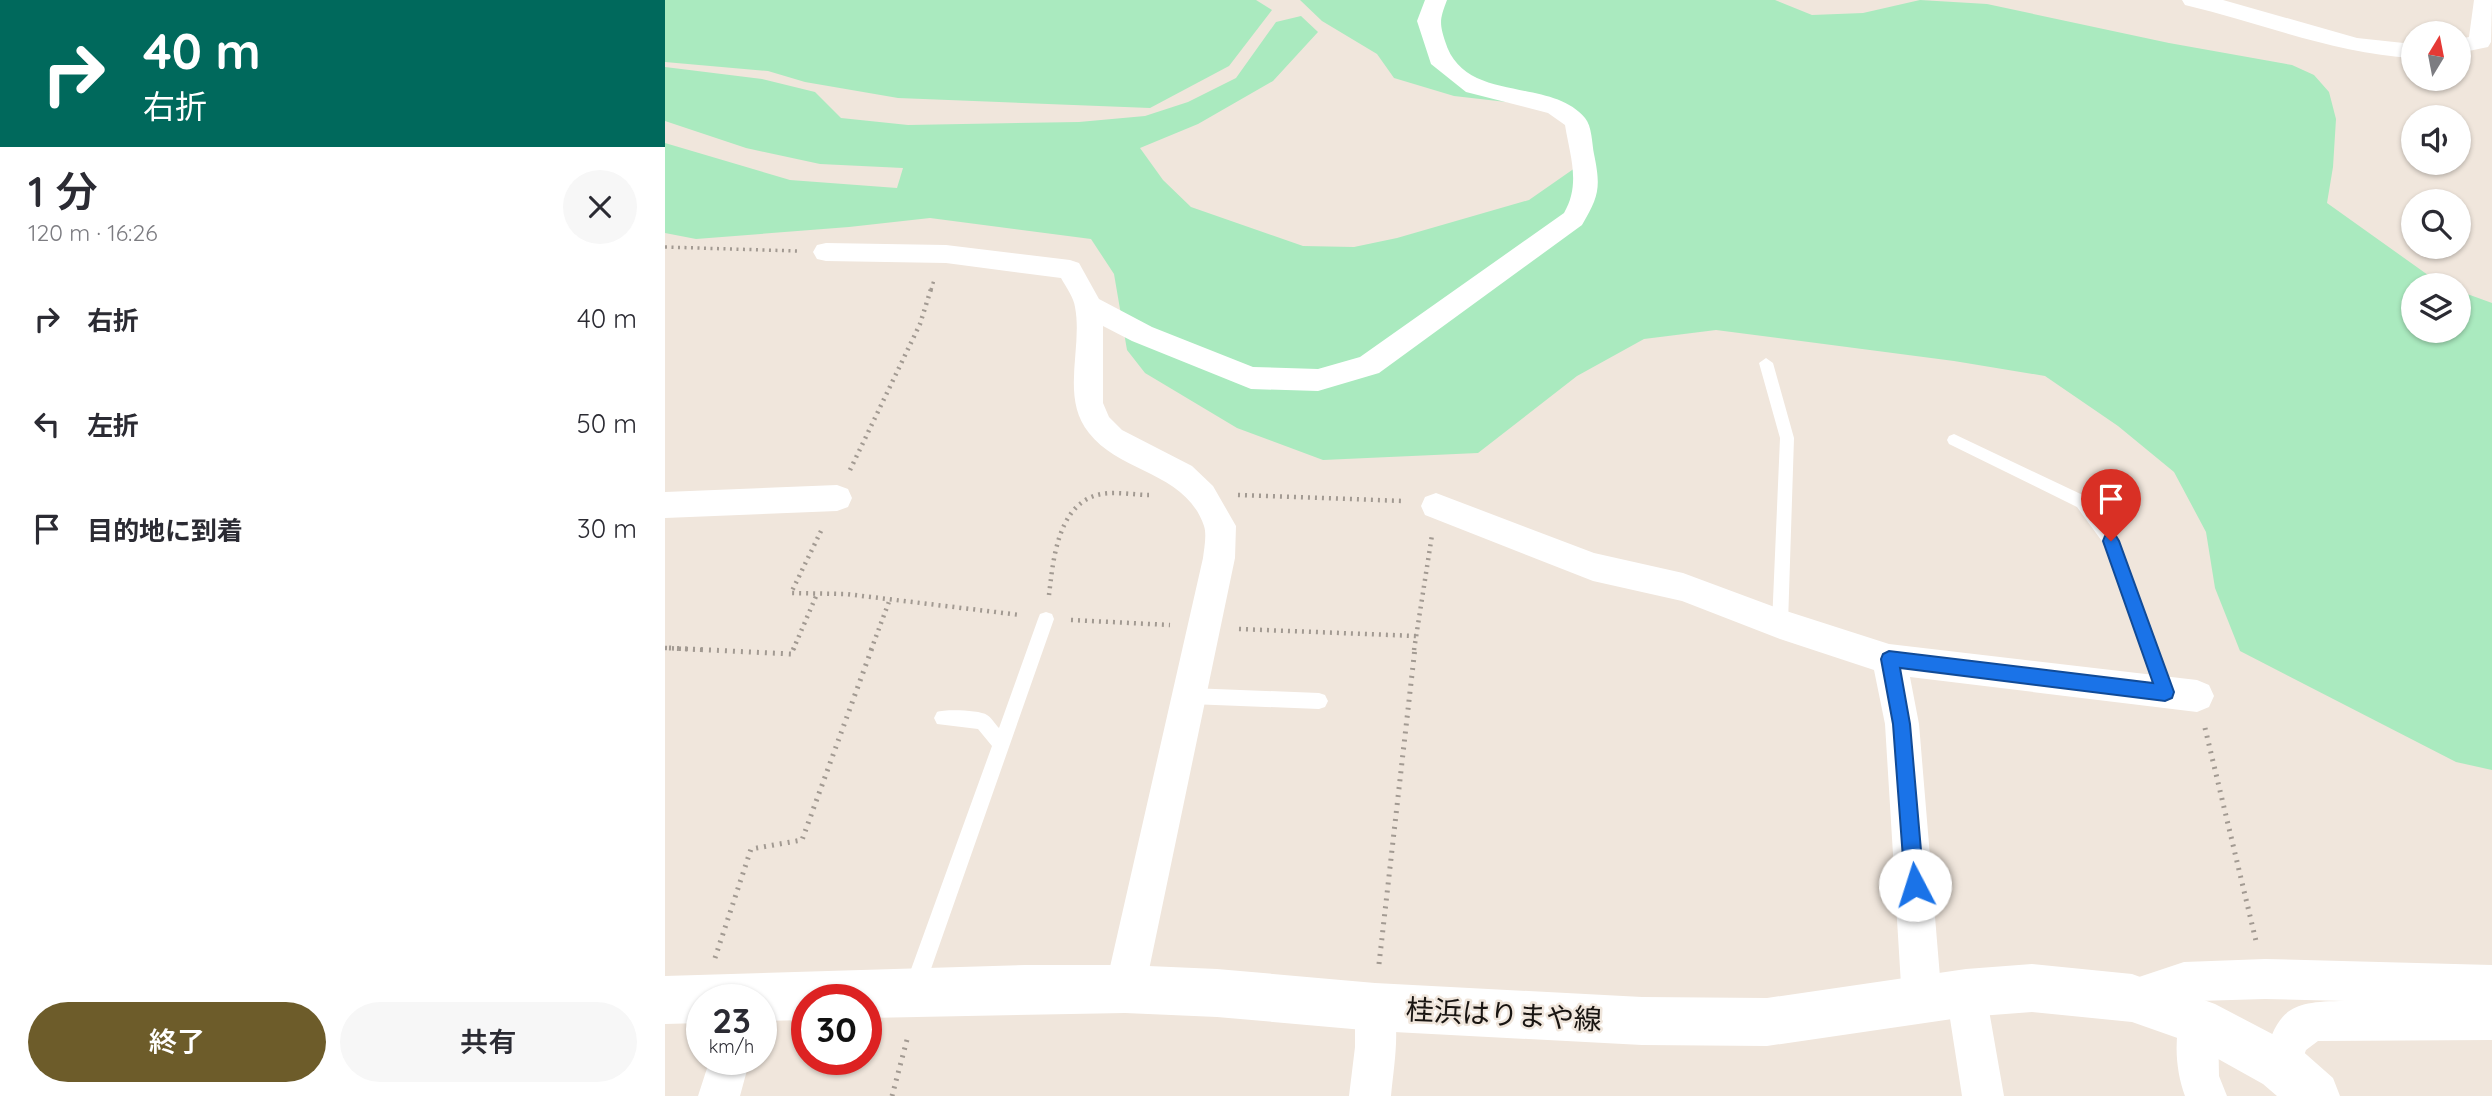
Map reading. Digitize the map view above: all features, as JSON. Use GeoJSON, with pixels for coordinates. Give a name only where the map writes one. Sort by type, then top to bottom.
{"type":"FeatureCollection","features":[{"type":"Feature","properties":{"kind":"main road","name":"桂浜はりまや線"},"geometry":{"type":"LineString","coordinates":[[777,997],[1125,989],[1217,993],[1375,1007],[1642,1021],[1766,1022],[1944,997],[2032,988],[2132,999],[2198,1021],[2298,1081]]}},
{"type":"Feature","properties":{"kind":"main road","name":"桂浜はりまや線"},"geometry":{"type":"LineString","coordinates":[[665,1000],[686,999]]}},
{"type":"Feature","properties":{"kind":"street"},"geometry":{"type":"LineString","coordinates":[[1089,306],[1142,334],[1251,378],[1318,380],[1369,365],[1573,219],[1585,198],[1586,174],[1576,122],[1556,107],[1514,99],[1474,87],[1439,59],[1428,21],[1436,0]]}},
{"type":"Feature","properties":{"kind":"street"},"geometry":{"type":"LineString","coordinates":[[2193,0],[2362,46],[2401,50]]}},
{"type":"Feature","properties":{"kind":"street"},"geometry":{"type":"LineString","coordinates":[[2477,47],[2485,0]]}},
{"type":"Feature","properties":{"kind":"street"},"geometry":{"type":"LineString","coordinates":[[826,252],[946,254],[1070,270],[1089,306],[1089,402],[1098,424],[1112,438],[1181,475],[1202,495],[1220,526],[1219,558],[1205,627],[1125,989]]}},
{"type":"Feature","properties":{"kind":"street"},"geometry":{"type":"LineString","coordinates":[[665,505],[837,498]]}},
{"type":"Feature","properties":{"kind":"street"},"geometry":{"type":"LineString","coordinates":[[1436,506],[1593,567],[1683,587],[1780,624],[1889,659],[2181,694]]}},
{"type":"Feature","properties":{"kind":"street"},"geometry":{"type":"LineString","coordinates":[[1889,659],[1902,724],[1944,997],[1983,1096]]}},
{"type":"Feature","properties":{"kind":"street"},"geometry":{"type":"LineString","coordinates":[[2132,999],[2183,982],[2265,979],[2492,985]]}},
{"type":"Feature","properties":{"kind":"street"},"geometry":{"type":"LineString","coordinates":[[1370,1096],[1375,1047],[1375,1007]]}},
{"type":"Feature","properties":{"kind":"street"},"geometry":{"type":"LineString","coordinates":[[2298,1081],[2290,1037],[2311,1021],[2492,1020]]}},
{"type":"Feature","properties":{"kind":"street"},"geometry":{"type":"LineString","coordinates":[[2198,1021],[2198,1076],[2206,1096]]}},
{"type":"Feature","properties":{"kind":"street"},"geometry":{"type":"LineString","coordinates":[[719,1096],[725,1075]]}},
{"type":"Feature","properties":{"kind":"lane"},"geometry":{"type":"LineString","coordinates":[[1766,363],[1787,438],[1780,624]]}},
{"type":"Feature","properties":{"kind":"lane"},"geometry":{"type":"LineString","coordinates":[[1954,440],[2081,502],[2111,541],[2181,694]]}},
{"type":"Feature","properties":{"kind":"lane"},"geometry":{"type":"LineString","coordinates":[[913,992],[1046,619]]}},
{"type":"Feature","properties":{"kind":"lane"},"geometry":{"type":"LineString","coordinates":[[1190,696],[1319,701]]}},
{"type":"Feature","properties":{"kind":"lane"},"geometry":{"type":"LineString","coordinates":[[943,718],[982,721],[1001,744]]}},
{"type":"Feature","properties":{"kind":"path"},"geometry":{"type":"LineString","coordinates":[[665,247],[826,252]]}},
{"type":"Feature","properties":{"kind":"path"},"geometry":{"type":"LineString","coordinates":[[946,254],[937,269],[920,324],[791,593],[846,594],[1046,619],[1416,636]]}},
{"type":"Feature","properties":{"kind":"path"},"geometry":{"type":"LineString","coordinates":[[1375,1007],[1416,636],[1436,506]]}},
{"type":"Feature","properties":{"kind":"path"},"geometry":{"type":"LineString","coordinates":[[665,648],[791,654],[817,594]]}},
{"type":"Feature","properties":{"kind":"path"},"geometry":{"type":"LineString","coordinates":[[707,984],[751,849],[802,840],[890,599]]}},
{"type":"Feature","properties":{"kind":"path"},"geometry":{"type":"LineString","coordinates":[[2181,694],[2265,979]]}},
{"type":"Feature","properties":{"kind":"path"},"geometry":{"type":"LineString","coordinates":[[892,1096],[911,1022],[913,992]]}},
{"type":"Feature","properties":{"kind":"green space"},"geometry":{"type":"Polygon","coordinates":[[[665,0],[1256,0],[1272,10],[1229,66],[1150,108],[898,98],[805,82],[768,71],[665,62],[665,0]]]}},
{"type":"Feature","properties":{"kind":"green space"},"geometry":{"type":"Polygon","coordinates":[[[1300,0],[1775,0],[1812,15],[1863,13],[1920,0],[1987,4],[2169,43],[2292,65],[2314,75],[2329,92],[2336,119],[2333,167],[2327,203],[2401,256],[2401,259],[2406,259],[2425,273],[2401,273],[2401,343],[2471,343],[2471,295],[2492,303],[2492,770],[2456,762],[2240,651],[2215,588],[2206,532],[2174,472],[2118,426],[2045,376],[1954,361],[1716,330],[1644,339],[1577,376],[1478,453],[1323,460],[1237,428],[1145,373],[1127,350],[1114,274],[1091,239],[930,218],[696,239],[665,233],[665,143],[790,180],[897,188],[903,168],[820,164],[746,148],[665,121],[665,67],[762,79],[815,92],[841,118],[908,125],[1079,122],[1145,116],[1188,102],[1236,78],[1276,22],[1301,16],[1318,32],[1273,81],[1198,124],[1140,148],[1163,180],[1191,207],[1303,246],[1354,247],[1397,238],[1529,200],[1585,161],[1581,120],[1515,103],[1454,96],[1394,78],[1377,54],[1322,21],[1300,0]]]}},
{"type":"Feature","properties":{"kind":"route"},"geometry":{"type":"LineString","coordinates":[[1915,885],[1902,724],[1889,659],[2165,692],[2111,541]]}}]}
